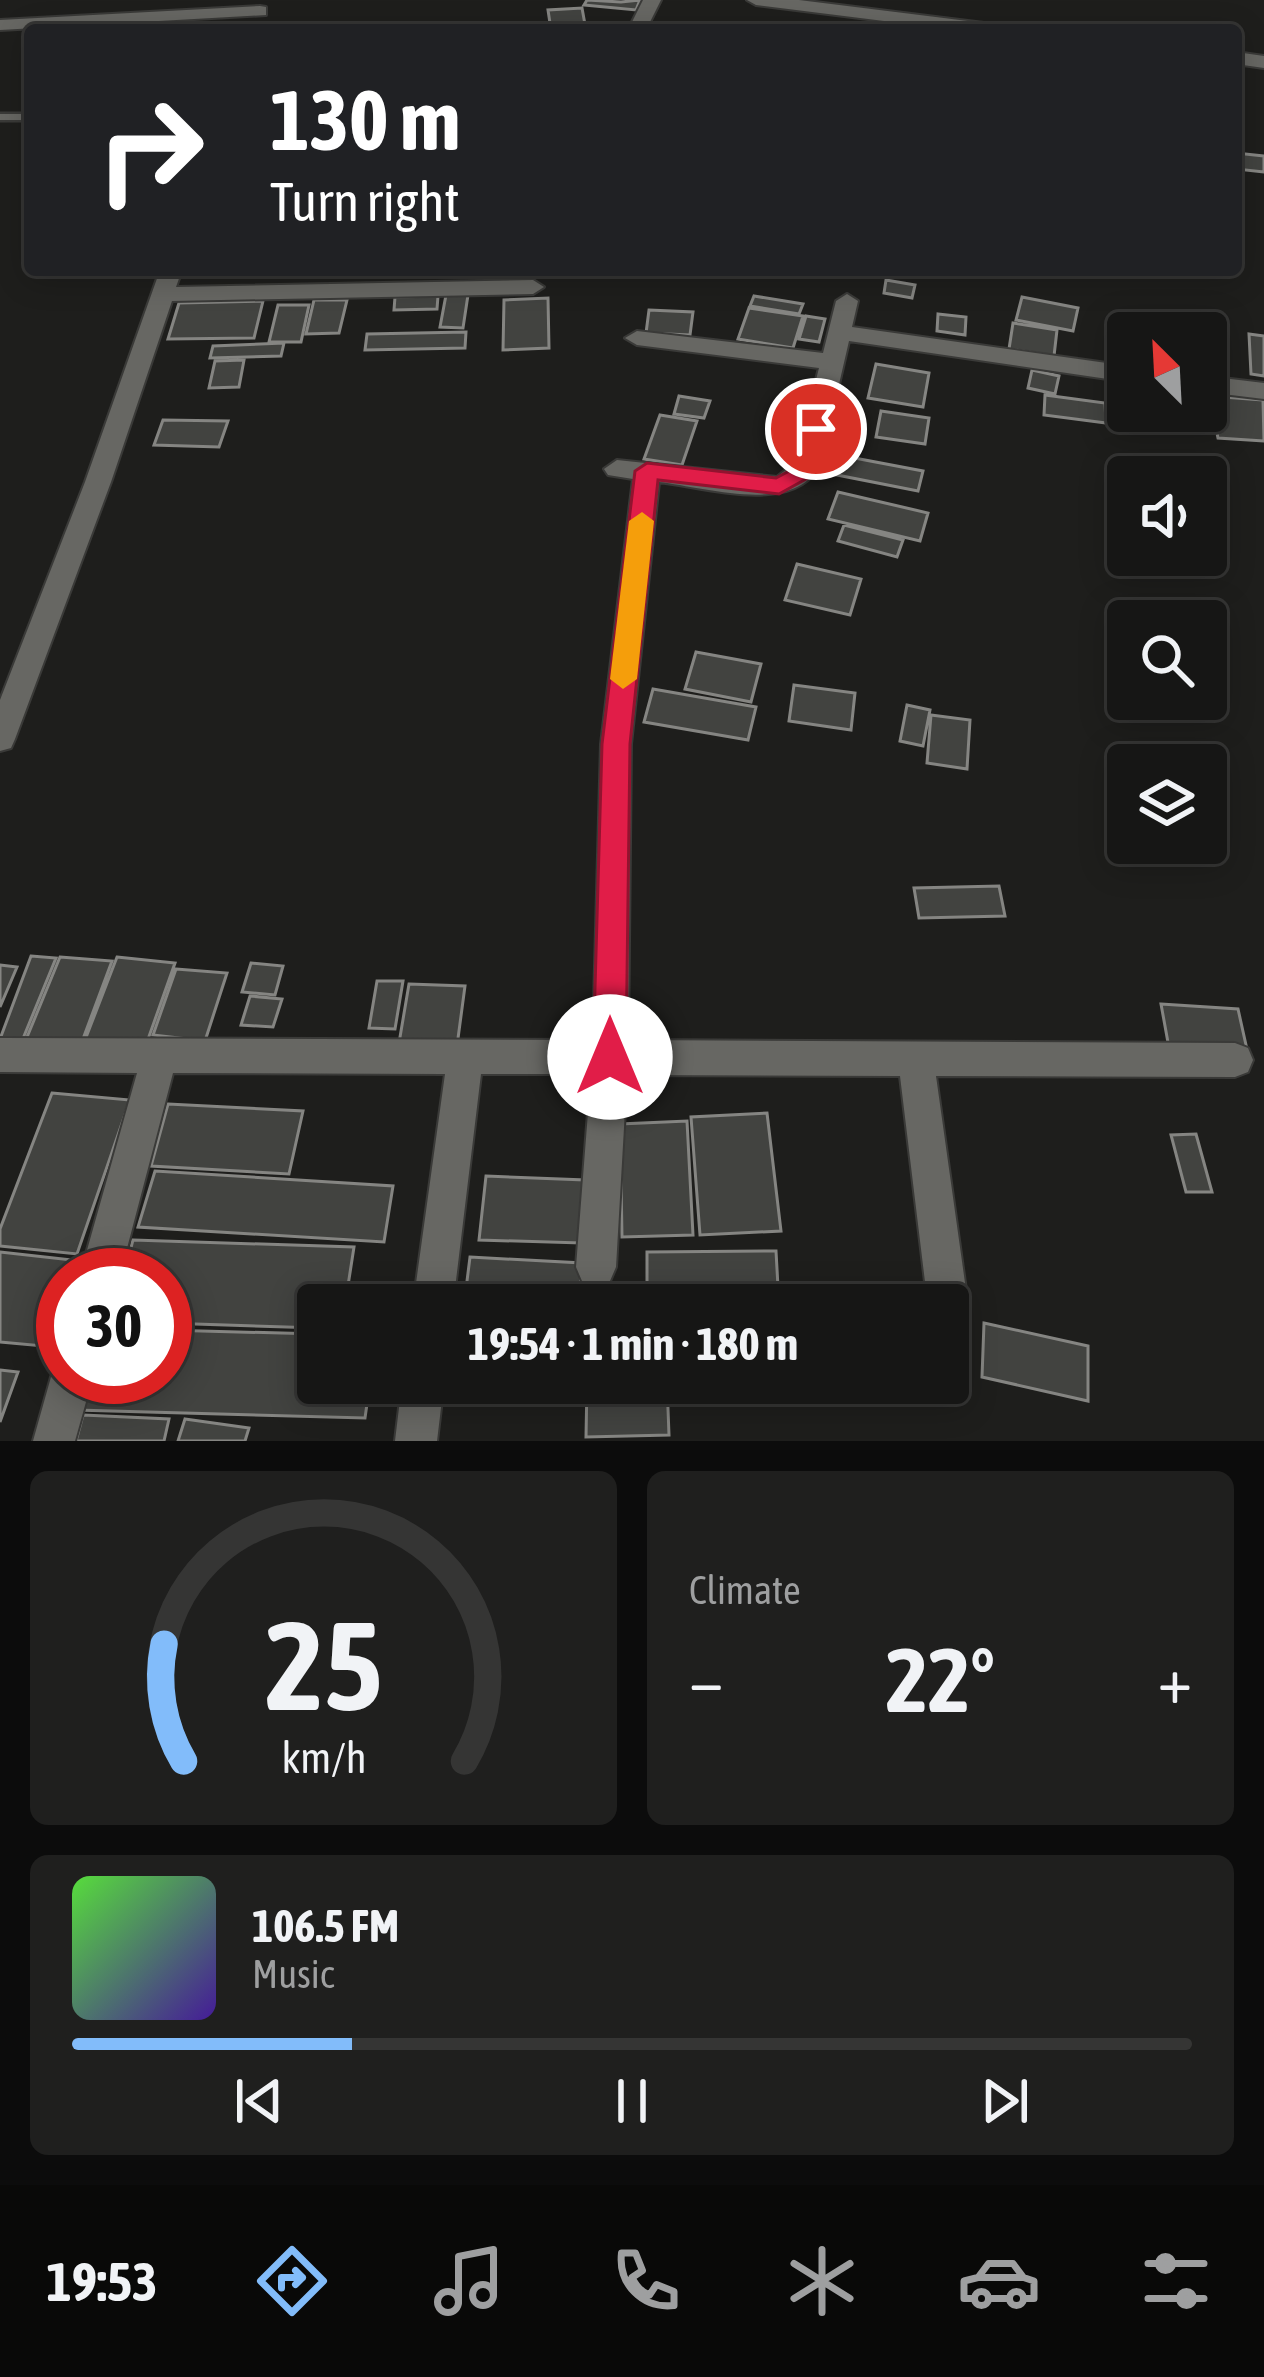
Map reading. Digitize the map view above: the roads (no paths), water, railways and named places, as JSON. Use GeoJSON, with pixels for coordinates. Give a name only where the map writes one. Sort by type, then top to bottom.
{"type":"FeatureCollection","features":[{"type":"Feature","properties":{"kind":"street"},"geometry":{"type":"LineString","coordinates":[[0,11],[74,2],[172,0]]}},
{"type":"Feature","properties":{"kind":"street"},"geometry":{"type":"LineString","coordinates":[[756,0],[903,24]]}},
{"type":"Feature","properties":{"kind":"street"},"geometry":{"type":"LineString","coordinates":[[0,25],[262,14]]}},
{"type":"Feature","properties":{"kind":"street"},"geometry":{"type":"LineString","coordinates":[[0,739],[98,482],[167,282],[533,287]]}},
{"type":"Feature","properties":{"kind":"street"},"geometry":{"type":"LineString","coordinates":[[596,1267],[610,1057],[616,744],[632,470],[779,486],[794,481],[808,462],[847,301]]}},
{"type":"Feature","properties":{"kind":"street"},"geometry":{"type":"LineString","coordinates":[[839,332],[1107,371]]}},
{"type":"Feature","properties":{"kind":"street"},"geometry":{"type":"LineString","coordinates":[[637,338],[832,362]]}},
{"type":"Feature","properties":{"kind":"street"},"geometry":{"type":"LineString","coordinates":[[1227,387],[1264,391]]}},
{"type":"Feature","properties":{"kind":"street"},"geometry":{"type":"LineString","coordinates":[[107,1248],[160,1054]]}},
{"type":"Feature","properties":{"kind":"street"},"geometry":{"type":"LineString","coordinates":[[0,1055],[1234,1060]]}},
{"type":"Feature","properties":{"kind":"street"},"geometry":{"type":"LineString","coordinates":[[436,1284],[465,1056]]}},
{"type":"Feature","properties":{"kind":"street"},"geometry":{"type":"LineString","coordinates":[[916,1058],[945,1284]]}},
{"type":"Feature","properties":{"kind":"street"},"geometry":{"type":"LineString","coordinates":[[54,1441],[64,1404]]}},
{"type":"Feature","properties":{"kind":"street"},"geometry":{"type":"LineString","coordinates":[[416,1441],[420,1404]]}}]}
